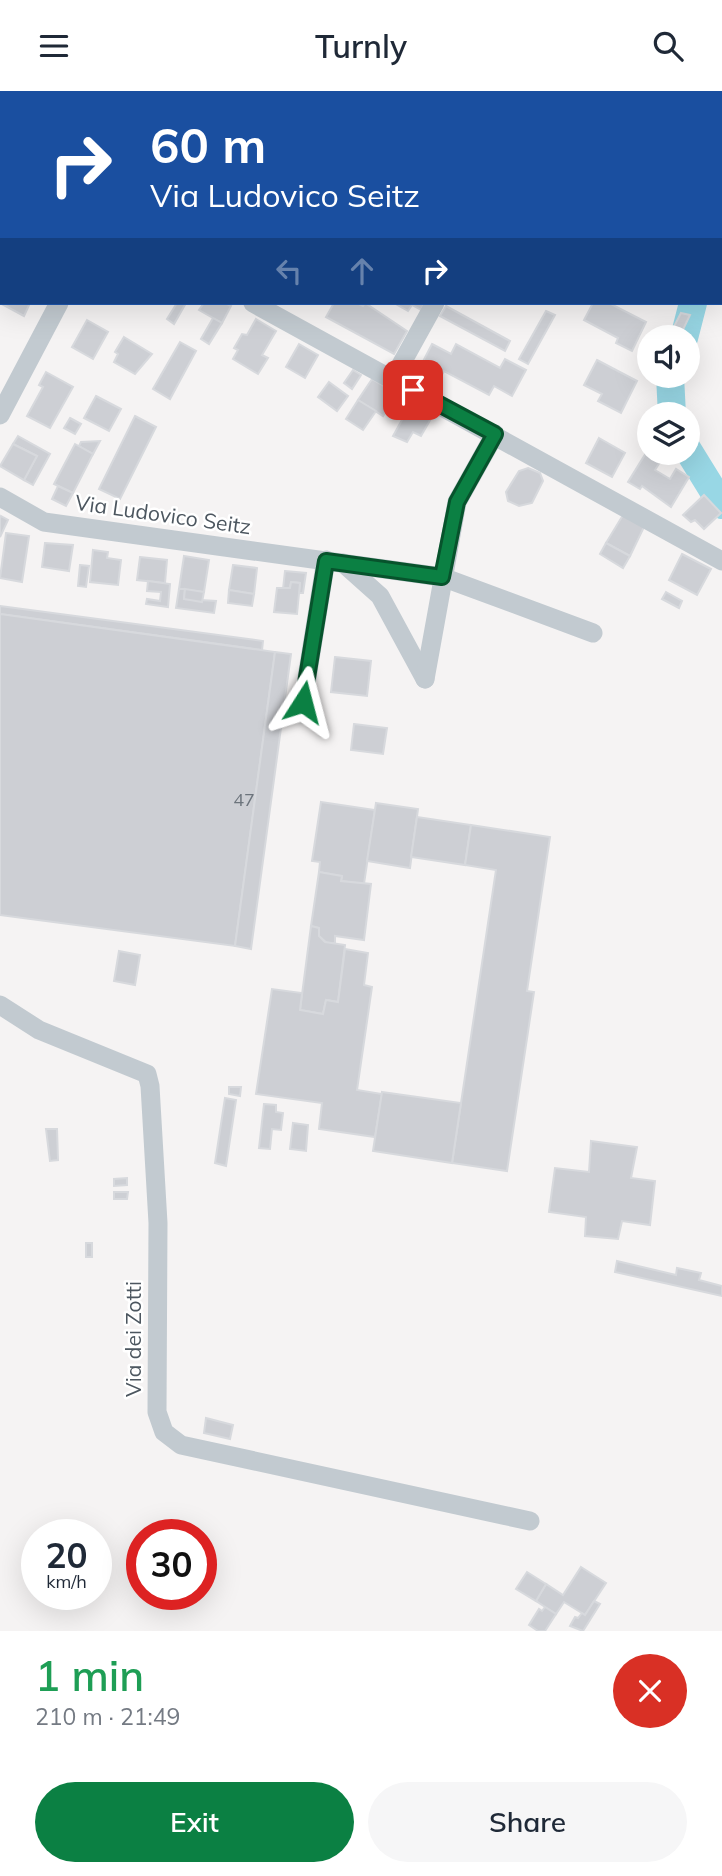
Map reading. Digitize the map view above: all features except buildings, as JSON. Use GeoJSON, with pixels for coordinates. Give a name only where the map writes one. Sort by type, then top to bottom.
{"type":"FeatureCollection","features":[{"type":"Feature","properties":{"kind":"street"},"geometry":{"type":"LineString","coordinates":[[0,415],[58,305]]}},
{"type":"Feature","properties":{"kind":"street"},"geometry":{"type":"LineString","coordinates":[[257,305],[722,561]]}},
{"type":"Feature","properties":{"kind":"street"},"geometry":{"type":"LineString","coordinates":[[393,379],[434,305]]}},
{"type":"Feature","properties":{"kind":"street"},"geometry":{"type":"LineString","coordinates":[[303,702],[334,562],[380,596],[425,679],[457,502],[495,434]]}},
{"type":"Feature","properties":{"kind":"street","name":"Via Ludovico Seitz"},"geometry":{"type":"LineString","coordinates":[[0,497],[44,522],[442,577],[593,633]]}},
{"type":"Feature","properties":{"kind":"street","name":"Via dei Zotti"},"geometry":{"type":"LineString","coordinates":[[0,1005],[39,1030],[147,1074],[150,1086],[158,1223],[157,1412],[164,1432],[181,1445],[530,1521]]}},
{"type":"Feature","properties":{"kind":"waterway"},"geometry":{"type":"LineString","coordinates":[[687,325],[692,305]]}},
{"type":"Feature","properties":{"kind":"waterway"},"geometry":{"type":"LineString","coordinates":[[671,388],[671,402]]}},
{"type":"Feature","properties":{"kind":"waterway"},"geometry":{"type":"LineString","coordinates":[[697,465],[722,505]]}},
{"type":"Feature","properties":{"kind":"route"},"geometry":{"type":"LineString","coordinates":[[303,702],[326,561],[442,577],[457,502],[495,434],[413,390]]}}]}
